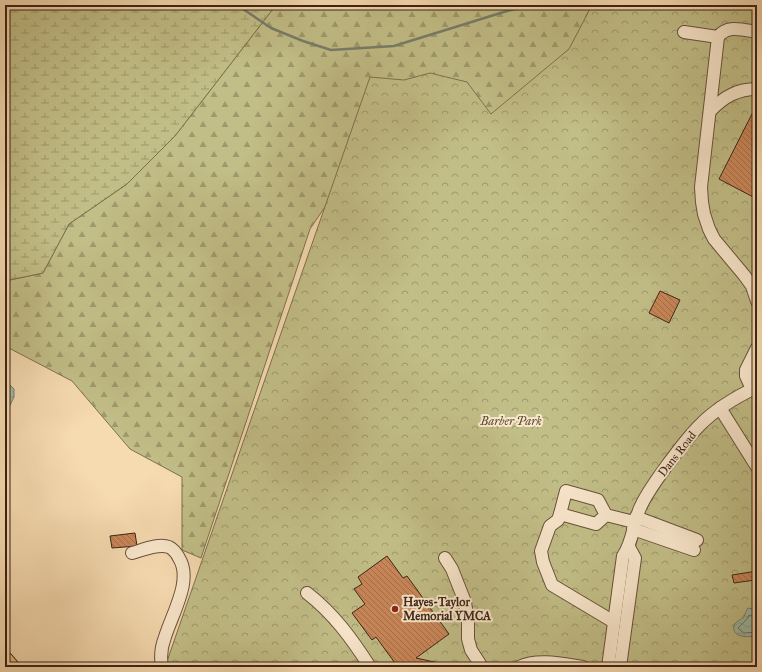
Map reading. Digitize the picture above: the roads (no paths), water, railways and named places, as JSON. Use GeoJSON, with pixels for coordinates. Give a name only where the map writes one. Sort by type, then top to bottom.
{"type":"FeatureCollection","features":[{"type":"Feature","properties":{"kind":"main road"},"geometry":{"type":"LineString","coordinates":[[5,660],[11,667]]}},
{"type":"Feature","properties":{"kind":"lane"},"geometry":{"type":"LineString","coordinates":[[757,32],[733,28],[726,30],[718,37],[702,187],[704,214],[709,229],[714,239],[752,286],[757,301]]}},
{"type":"Feature","properties":{"kind":"lane"},"geometry":{"type":"LineString","coordinates":[[684,32],[718,37]]}},
{"type":"Feature","properties":{"kind":"lane"},"geometry":{"type":"LineString","coordinates":[[710,111],[726,97],[736,92],[747,89],[757,89]]}},
{"type":"Feature","properties":{"kind":"lane"},"geometry":{"type":"LineString","coordinates":[[755,388],[746,376],[746,370],[757,348]]}},
{"type":"Feature","properties":{"kind":"lane","name":"Dans Road"},"geometry":{"type":"LineString","coordinates":[[608,667],[624,556],[629,547],[634,523],[640,507],[655,482],[699,425],[720,408],[741,394],[755,388]]}},
{"type":"Feature","properties":{"kind":"lane"},"geometry":{"type":"LineString","coordinates":[[720,408],[757,467]]}},
{"type":"Feature","properties":{"kind":"lane"},"geometry":{"type":"LineString","coordinates":[[614,622],[552,585],[543,562],[541,551],[550,526],[558,520],[566,491],[598,500],[606,515],[634,523],[695,545]]}},
{"type":"Feature","properties":{"kind":"lane"},"geometry":{"type":"LineString","coordinates":[[560,514],[596,524],[606,515]]}},
{"type":"Feature","properties":{"kind":"lane"},"geometry":{"type":"LineString","coordinates":[[132,553],[157,546],[168,547],[176,552],[184,565],[185,578],[164,638],[160,655],[162,667]]}},
{"type":"Feature","properties":{"kind":"lane","name":"Dans Road"},"geometry":{"type":"LineString","coordinates":[[620,667],[635,558],[629,547]]}},
{"type":"Feature","properties":{"kind":"lane"},"geometry":{"type":"LineString","coordinates":[[445,558],[452,569],[465,602],[468,623],[468,638],[471,650],[482,667]]}},
{"type":"Feature","properties":{"kind":"lane"},"geometry":{"type":"LineString","coordinates":[[307,593],[328,610],[344,628],[370,667]]}},
{"type":"Feature","properties":{"kind":"lane"},"geometry":{"type":"LineString","coordinates":[[519,667],[523,665],[541,663],[559,663],[583,667]]}},
{"type":"Feature","properties":{"kind":"water"},"geometry":{"type":"Polygon","coordinates":[[[5,380],[14,389],[14,397],[5,416],[5,380]]]}},
{"type":"Feature","properties":{"kind":"water"},"geometry":{"type":"Polygon","coordinates":[[[748,608],[753,609],[757,617],[757,635],[750,637],[738,635],[734,630],[735,624],[744,617],[748,608]]]}},
{"type":"Feature","properties":{"kind":"waterway"},"geometry":{"type":"LineString","coordinates":[[237,5],[271,28],[331,50],[394,46],[507,11],[535,5]]}},
{"type":"Feature","properties":{"kind":"place","name":"Hayes-Taylor Memorial YMCA"},"geometry":{"type":"Point","coordinates":[395,609]}},
{"type":"Feature","properties":{"kind":"park label","name":"Barber Park"},"geometry":{"type":"Point","coordinates":[511,421]}}]}
